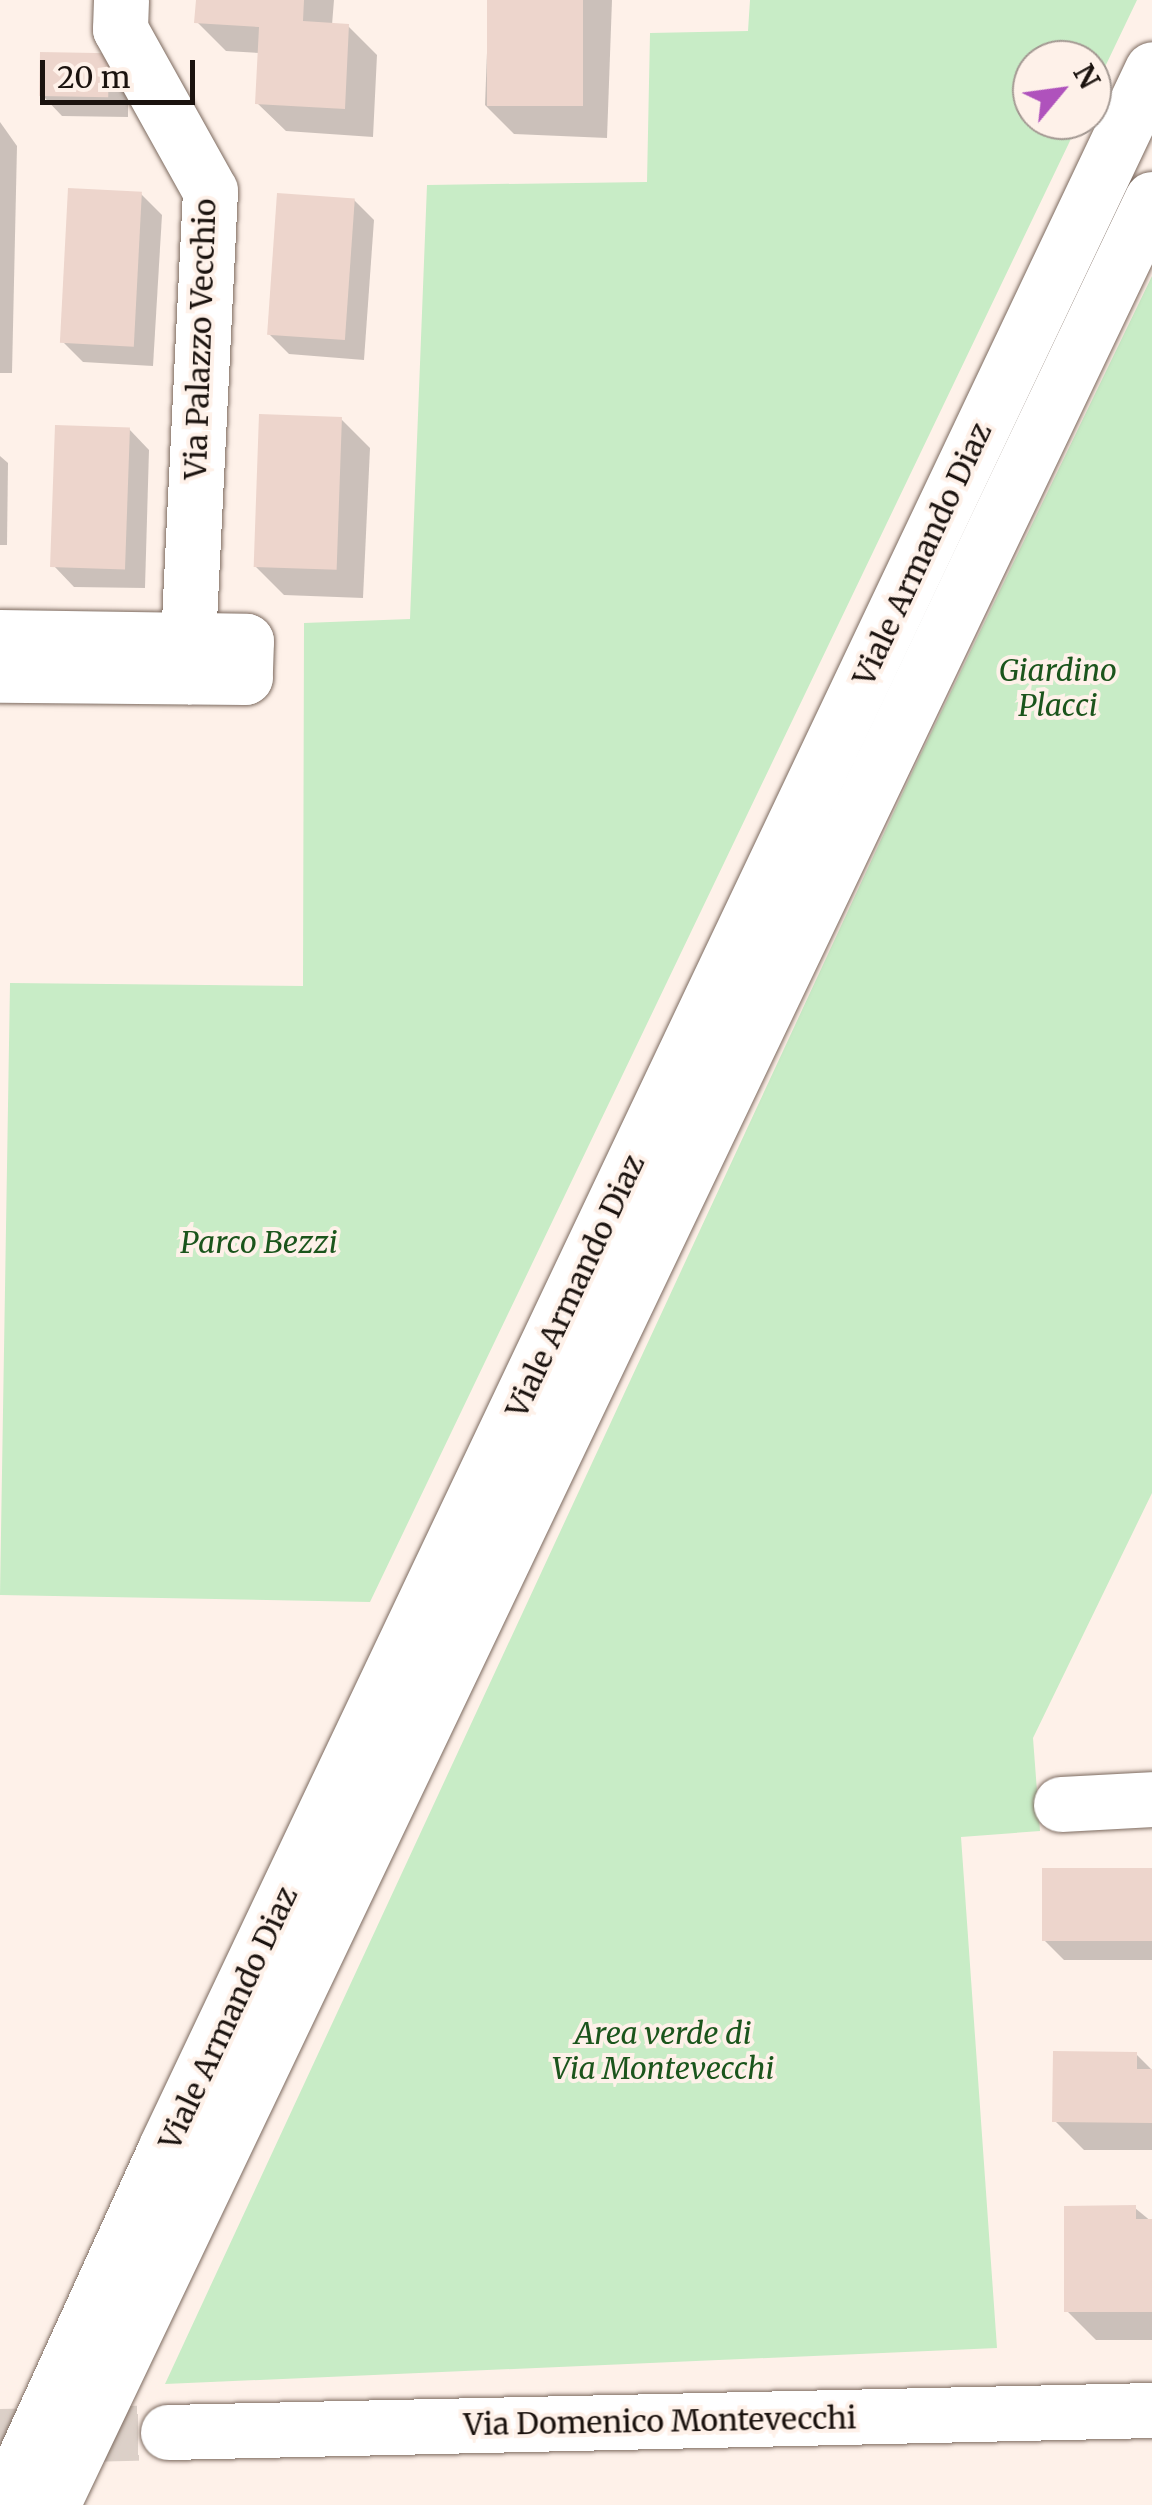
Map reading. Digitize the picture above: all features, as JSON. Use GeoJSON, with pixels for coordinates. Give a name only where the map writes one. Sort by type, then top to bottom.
{"type":"FeatureCollection","features":[{"type":"Feature","properties":{"kind":"main road","name":"Via Palazzo Vecchio"},"geometry":{"type":"LineString","coordinates":[[121,0],[120,29],[210,191],[186,658]]}},
{"type":"Feature","properties":{"kind":"main road","name":"Viale Armando Diaz"},"geometry":{"type":"LineString","coordinates":[[4,2505],[165,2149],[1152,69]]}},
{"type":"Feature","properties":{"kind":"main road","name":"Viale Armando Diaz"},"geometry":{"type":"LineString","coordinates":[[52,2505],[1152,199]]}},
{"type":"Feature","properties":{"kind":"main road"},"geometry":{"type":"LineString","coordinates":[[0,637],[186,658]]}},
{"type":"Feature","properties":{"kind":"main road"},"geometry":{"type":"LineString","coordinates":[[0,675],[186,658]]}},
{"type":"Feature","properties":{"kind":"main road"},"geometry":{"type":"LineString","coordinates":[[1061,1804],[1152,1798]]}},
{"type":"Feature","properties":{"kind":"main road","name":"Via Domenico Montevecchi"},"geometry":{"type":"LineString","coordinates":[[168,2432],[1152,2410]]}},
{"type":"Feature","properties":{"kind":"green space","name":"Parco Bezzi"},"geometry":{"type":"Polygon","coordinates":[[[750,0],[1137,0],[1112,52],[1112,40],[1012,40],[1012,140],[1070,140],[370,1602],[0,1595],[10,983],[303,986],[304,623],[410,619],[427,185],[647,182],[650,33],[748,31],[750,0]]]}},
{"type":"Feature","properties":{"kind":"green space","name":"Area verde di Via Montevecchi"},"geometry":{"type":"Polygon","coordinates":[[[1152,276],[1152,1493],[1033,1738],[1040,1831],[961,1837],[997,2348],[165,2384],[917,762],[1152,276]]]}},
{"type":"Feature","properties":{"kind":"building"},"geometry":{"type":"Polygon","coordinates":[[[196,0],[304,0],[303,21],[349,24],[345,109],[255,104],[259,27],[194,23],[196,0]]]}},
{"type":"Feature","properties":{"kind":"building"},"geometry":{"type":"Polygon","coordinates":[[[487,0],[583,0],[583,106],[487,106],[487,0]]]}},
{"type":"Feature","properties":{"kind":"building"},"geometry":{"type":"Polygon","coordinates":[[[40,52],[109,53],[108,97],[39,96],[40,52]]]}},
{"type":"Feature","properties":{"kind":"building"},"geometry":{"type":"Polygon","coordinates":[[[68,188],[142,192],[134,347],[60,343],[68,188]]]}},
{"type":"Feature","properties":{"kind":"building"},"geometry":{"type":"Polygon","coordinates":[[[277,193],[355,198],[345,340],[267,335],[277,193]]]}},
{"type":"Feature","properties":{"kind":"building"},"geometry":{"type":"Polygon","coordinates":[[[259,414],[342,417],[337,570],[254,567],[259,414]]]}},
{"type":"Feature","properties":{"kind":"building"},"geometry":{"type":"Polygon","coordinates":[[[55,425],[130,428],[125,570],[50,567],[55,425]]]}},
{"type":"Feature","properties":{"kind":"building"},"geometry":{"type":"Polygon","coordinates":[[[1042,1868],[1152,1868],[1152,1941],[1042,1941],[1042,1868]]]}},
{"type":"Feature","properties":{"kind":"building"},"geometry":{"type":"Polygon","coordinates":[[[1053,2051],[1137,2052],[1137,2069],[1152,2069],[1152,2123],[1052,2122],[1053,2051]]]}},
{"type":"Feature","properties":{"kind":"building"},"geometry":{"type":"Polygon","coordinates":[[[1136,2205],[1136,2219],[1152,2219],[1152,2312],[1064,2312],[1064,2206],[1136,2205]]]}},
{"type":"Feature","properties":{"kind":"tunnel"},"geometry":{"type":"LineString","coordinates":[[0,2436],[168,2432]]}},
{"type":"Feature","properties":{"kind":"park label","name":"Giardino Placci"},"geometry":{"type":"Point","coordinates":[1058,687]}}]}
